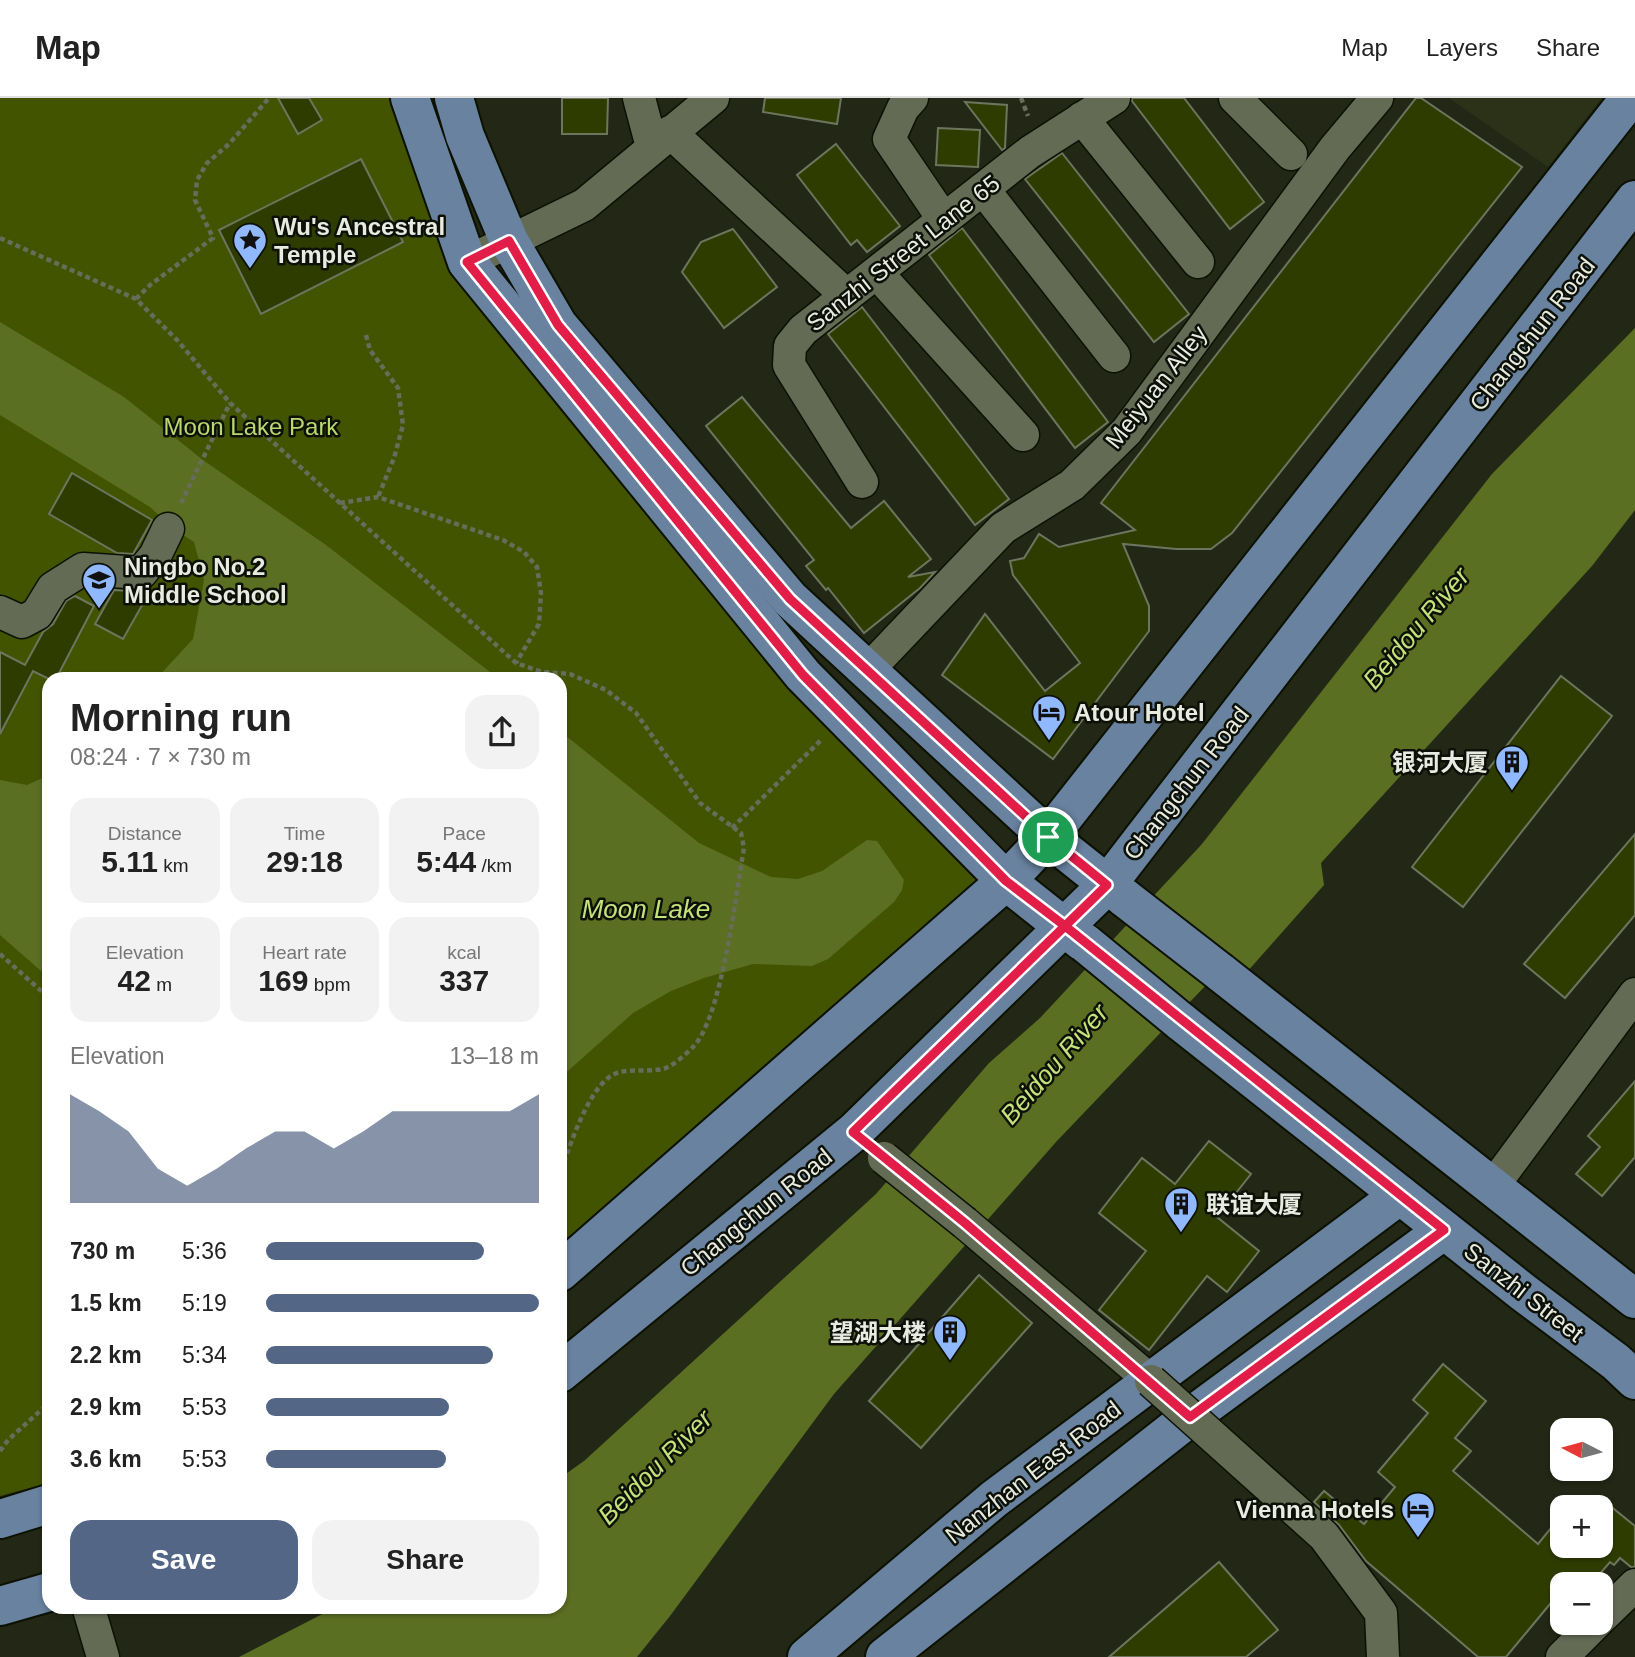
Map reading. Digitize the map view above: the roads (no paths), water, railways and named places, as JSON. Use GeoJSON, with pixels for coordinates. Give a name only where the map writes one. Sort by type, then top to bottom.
{"type":"FeatureCollection","features":[{"type":"Feature","properties":{"kind":"main road"},"geometry":{"type":"LineString","coordinates":[[410,98],[467,262],[803,675],[1006,881]]}},
{"type":"Feature","properties":{"kind":"main road"},"geometry":{"type":"LineString","coordinates":[[454,98],[465,136],[509,241],[558,325],[790,599],[1048,837],[1635,1299]]}},
{"type":"Feature","properties":{"kind":"main road"},"geometry":{"type":"LineString","coordinates":[[567,1266],[1006,881],[1048,837],[1630,98]]}},
{"type":"Feature","properties":{"kind":"main road","name":"Changchun Road"},"geometry":{"type":"LineString","coordinates":[[567,1367],[853,1132],[1075,935],[1116,892],[1635,200]]}},
{"type":"Feature","properties":{"kind":"main road","name":"Sanzhi Street"},"geometry":{"type":"LineString","coordinates":[[1006,881],[1399,1195],[1616,1362],[1635,1380]]}},
{"type":"Feature","properties":{"kind":"main road","name":"Nanzhan East Road"},"geometry":{"type":"LineString","coordinates":[[807,1657],[994,1499],[1399,1195]]}},
{"type":"Feature","properties":{"kind":"main road"},"geometry":{"type":"LineString","coordinates":[[885,1657],[1190,1417],[1444,1230]]}},
{"type":"Feature","properties":{"kind":"main road"},"geometry":{"type":"LineString","coordinates":[[0,1519],[42,1506]]}},
{"type":"Feature","properties":{"kind":"main road"},"geometry":{"type":"LineString","coordinates":[[0,1606],[42,1594]]}},
{"type":"Feature","properties":{"kind":"street"},"geometry":{"type":"LineString","coordinates":[[639,98],[661,139],[847,296]]}},
{"type":"Feature","properties":{"kind":"street"},"geometry":{"type":"LineString","coordinates":[[467,262],[584,205],[713,98]]}},
{"type":"Feature","properties":{"kind":"street"},"geometry":{"type":"LineString","coordinates":[[912,98],[903,108],[889,139],[944,220]]}},
{"type":"Feature","properties":{"kind":"street","name":"Sanzhi Street Lane 65"},"geometry":{"type":"LineString","coordinates":[[862,482],[789,365],[790,346],[803,330],[1030,152],[1114,98]]}},
{"type":"Feature","properties":{"kind":"street"},"geometry":{"type":"LineString","coordinates":[[1235,98],[1291,154]]}},
{"type":"Feature","properties":{"kind":"street","name":"Meiyuan Alley"},"geometry":{"type":"LineString","coordinates":[[868,670],[1003,528],[1072,485],[1127,431],[1335,148],[1377,98]]}},
{"type":"Feature","properties":{"kind":"street"},"geometry":{"type":"LineString","coordinates":[[1082,118],[1198,262]]}},
{"type":"Feature","properties":{"kind":"street"},"geometry":{"type":"LineString","coordinates":[[983,190],[1114,356]]}},
{"type":"Feature","properties":{"kind":"street"},"geometry":{"type":"LineString","coordinates":[[877,273],[1023,435]]}},
{"type":"Feature","properties":{"kind":"street"},"geometry":{"type":"LineString","coordinates":[[0,612],[22,622],[37,614],[53,589],[83,569],[141,573],[155,556],[168,529]]}},
{"type":"Feature","properties":{"kind":"street"},"geometry":{"type":"LineString","coordinates":[[1493,1186],[1635,994]]}},
{"type":"Feature","properties":{"kind":"street"},"geometry":{"type":"LineString","coordinates":[[853,1132],[1151,1381],[1324,1536],[1381,1613],[1383,1657]]}},
{"type":"Feature","properties":{"kind":"street"},"geometry":{"type":"LineString","coordinates":[[1613,1606],[1635,1585]]}},
{"type":"Feature","properties":{"kind":"street"},"geometry":{"type":"LineString","coordinates":[[90,1614],[103,1657]]}},
{"type":"Feature","properties":{"kind":"street"},"geometry":{"type":"LineString","coordinates":[[1562,1657],[1584,1635]]}},
{"type":"Feature","properties":{"kind":"water"},"geometry":{"type":"Polygon","coordinates":[[[0,322],[124,397],[203,460],[326,545],[490,672],[162,672],[193,639],[204,580],[194,542],[174,529],[150,507],[0,415],[0,322]]]}},
{"type":"Feature","properties":{"kind":"water","name":"Beidou River"},"geometry":{"type":"Polygon","coordinates":[[[1635,328],[1635,510],[1592,566],[1321,863],[1324,885],[1246,973],[1231,959],[1056,1142],[834,1394],[637,1657],[239,1657],[322,1614],[567,1614],[567,1473],[584,1461],[876,1194],[989,1063],[1040,1018],[1202,844],[1492,474],[1635,328]]]}},
{"type":"Feature","properties":{"kind":"water","name":"Moon Lake"},"geometry":{"type":"Polygon","coordinates":[[[567,737],[699,843],[771,877],[798,879],[822,871],[867,840],[877,841],[904,880],[902,890],[894,902],[828,959],[812,966],[753,964],[671,991],[633,1013],[567,1072],[567,737]]]}},
{"type":"Feature","properties":{"kind":"water"},"geometry":{"type":"Polygon","coordinates":[[[42,778],[42,972],[0,935],[0,780],[27,785],[42,778]]]}},
{"type":"Feature","properties":{"kind":"place","name":"Wu's Ancestral Temple"},"geometry":{"type":"Point","coordinates":[250,270]}},
{"type":"Feature","properties":{"kind":"place","name":"Ningbo No.2 Middle School"},"geometry":{"type":"Point","coordinates":[99,610]}},
{"type":"Feature","properties":{"kind":"place","name":"Atour Hotel"},"geometry":{"type":"Point","coordinates":[1049,742]}},
{"type":"Feature","properties":{"kind":"place","name":"银河大厦"},"geometry":{"type":"Point","coordinates":[1512,792]}},
{"type":"Feature","properties":{"kind":"place","name":"联谊大厦"},"geometry":{"type":"Point","coordinates":[1181,1234]}},
{"type":"Feature","properties":{"kind":"place","name":"望湖大楼"},"geometry":{"type":"Point","coordinates":[950,1362]}},
{"type":"Feature","properties":{"kind":"place","name":"Vienna Hotels"},"geometry":{"type":"Point","coordinates":[1418,1539]}},
{"type":"Feature","properties":{"kind":"park label","name":"Moon Lake Park"},"geometry":{"type":"Point","coordinates":[251,426]}}]}
